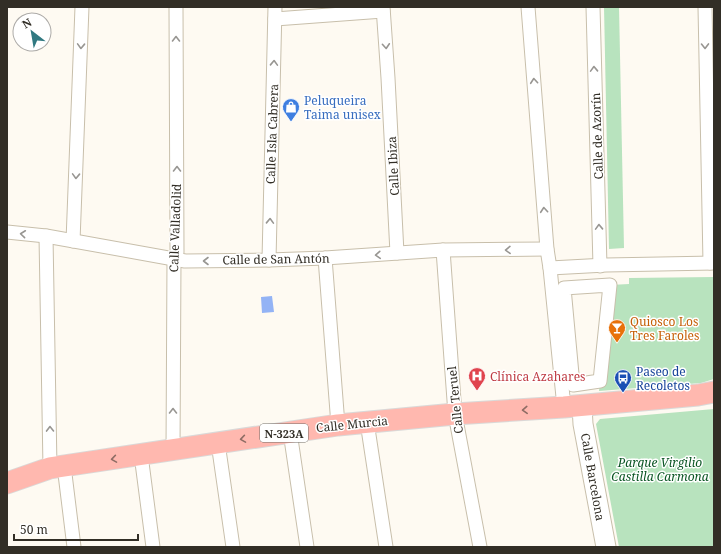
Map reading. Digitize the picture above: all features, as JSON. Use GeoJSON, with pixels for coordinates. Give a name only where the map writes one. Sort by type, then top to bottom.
{"type":"FeatureCollection","features":[{"type":"Feature","properties":{"kind":"main road","name":"N-323A"},"geometry":{"type":"LineString","coordinates":[[573,407],[698,395],[714,392]]}},
{"type":"Feature","properties":{"kind":"main road","name":"Calle Murcia"},"geometry":{"type":"LineString","coordinates":[[7,483],[57,467],[338,425],[455,414],[573,407]]}},
{"type":"Feature","properties":{"kind":"street"},"geometry":{"type":"LineString","coordinates":[[73,240],[82,7]]}},
{"type":"Feature","properties":{"kind":"street","name":"Calle Valladolid"},"geometry":{"type":"LineString","coordinates":[[173,450],[174,259],[177,252],[176,7]]}},
{"type":"Feature","properties":{"kind":"street"},"geometry":{"type":"LineString","coordinates":[[528,7],[547,249],[573,407]]}},
{"type":"Feature","properties":{"kind":"street","name":"Calle de Azorín"},"geometry":{"type":"LineString","coordinates":[[593,7],[600,266]]}},
{"type":"Feature","properties":{"kind":"street"},"geometry":{"type":"LineString","coordinates":[[550,268],[712,263],[705,7]]}},
{"type":"Feature","properties":{"kind":"street"},"geometry":{"type":"LineString","coordinates":[[275,13],[383,9]]}},
{"type":"Feature","properties":{"kind":"street","name":"Calle Ibiza"},"geometry":{"type":"LineString","coordinates":[[383,9],[397,253]]}},
{"type":"Feature","properties":{"kind":"street","name":"Calle Isla Cabrera"},"geometry":{"type":"LineString","coordinates":[[268,260],[275,13]]}},
{"type":"Feature","properties":{"kind":"street","name":"Calle de San Antón"},"geometry":{"type":"LineString","coordinates":[[7,232],[73,240],[185,261],[325,258],[443,250],[547,249]]}},
{"type":"Feature","properties":{"kind":"street"},"geometry":{"type":"LineString","coordinates":[[46,236],[57,467],[74,547]]}},
{"type":"Feature","properties":{"kind":"street","name":"Calle Teruel"},"geometry":{"type":"LineString","coordinates":[[443,250],[455,414],[480,547]]}},
{"type":"Feature","properties":{"kind":"street"},"geometry":{"type":"LineString","coordinates":[[325,258],[338,425]]}},
{"type":"Feature","properties":{"kind":"street"},"geometry":{"type":"LineString","coordinates":[[610,285],[600,381],[573,385],[564,288],[610,285]]}},
{"type":"Feature","properties":{"kind":"street","name":"Calle Barcelona"},"geometry":{"type":"LineString","coordinates":[[573,407],[583,424],[606,547]]}},
{"type":"Feature","properties":{"kind":"street"},"geometry":{"type":"LineString","coordinates":[[367,422],[386,547]]}},
{"type":"Feature","properties":{"kind":"street"},"geometry":{"type":"LineString","coordinates":[[290,432],[307,547]]}},
{"type":"Feature","properties":{"kind":"street"},"geometry":{"type":"LineString","coordinates":[[218,443],[233,547]]}},
{"type":"Feature","properties":{"kind":"street"},"geometry":{"type":"LineString","coordinates":[[141,455],[153,547]]}},
{"type":"Feature","properties":{"kind":"green space"},"geometry":{"type":"Polygon","coordinates":[[[604,7],[619,7],[624,248],[609,249],[604,7]]]}},
{"type":"Feature","properties":{"kind":"green space"},"geometry":{"type":"Polygon","coordinates":[[[714,277],[714,379],[701,383],[599,391],[610,285],[629,284],[629,278],[714,277]]]}},
{"type":"Feature","properties":{"kind":"green space","name":"Parque Virgilio Castilla Carmona"},"geometry":{"type":"Polygon","coordinates":[[[714,409],[714,547],[619,547],[596,424],[600,419],[714,409]]]}},
{"type":"Feature","properties":{"kind":"water"},"geometry":{"type":"Polygon","coordinates":[[[272,296],[274,312],[262,313],[261,297],[272,296]]]}},
{"type":"Feature","properties":{"kind":"place","name":"Peluqueira Taima unisex"},"geometry":{"type":"Point","coordinates":[291,122]}},
{"type":"Feature","properties":{"kind":"place","name":"Quiosco Los Tres Faroles"},"geometry":{"type":"Point","coordinates":[617,343]}},
{"type":"Feature","properties":{"kind":"place","name":"Clínica Azahares"},"geometry":{"type":"Point","coordinates":[477,391]}},
{"type":"Feature","properties":{"kind":"place","name":"Paseo de Recoletos"},"geometry":{"type":"Point","coordinates":[623,393]}}]}
